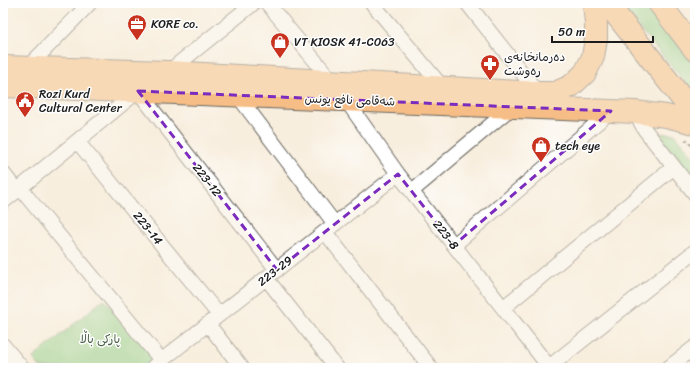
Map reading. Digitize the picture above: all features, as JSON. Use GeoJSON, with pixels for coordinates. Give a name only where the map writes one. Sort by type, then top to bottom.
{"type":"FeatureCollection","features":[{"type":"Feature","properties":{"kind":"main road","name":"شەقامی نافع یونس"},"geometry":{"type":"LineString","coordinates":[[3,86],[138,81],[168,72],[538,93],[555,92],[572,86],[585,73],[593,58],[596,39],[594,3]]}},
{"type":"Feature","properties":{"kind":"main road"},"geometry":{"type":"LineString","coordinates":[[607,3],[695,115]]}},
{"type":"Feature","properties":{"kind":"main road"},"geometry":{"type":"LineString","coordinates":[[658,3],[695,50]]}},
{"type":"Feature","properties":{"kind":"main road","name":"شەقامی نافع یونس"},"geometry":{"type":"LineString","coordinates":[[3,67],[27,68],[138,81],[238,96],[635,112],[666,116],[690,132]]}},
{"type":"Feature","properties":{"kind":"street"},"geometry":{"type":"LineString","coordinates":[[27,68],[90,3]]}},
{"type":"Feature","properties":{"kind":"street"},"geometry":{"type":"LineString","coordinates":[[168,72],[254,3]]}},
{"type":"Feature","properties":{"kind":"street","name":"223-8"},"geometry":{"type":"LineString","coordinates":[[268,3],[332,81],[398,174],[549,367]]}},
{"type":"Feature","properties":{"kind":"street"},"geometry":{"type":"LineString","coordinates":[[372,3],[443,88]]}},
{"type":"Feature","properties":{"kind":"street"},"geometry":{"type":"LineString","coordinates":[[466,3],[538,93]]}},
{"type":"Feature","properties":{"kind":"street"},"geometry":{"type":"LineString","coordinates":[[3,202],[77,142],[138,81]]}},
{"type":"Feature","properties":{"kind":"street","name":"223-12"},"geometry":{"type":"LineString","coordinates":[[138,81],[337,368]]}},
{"type":"Feature","properties":{"kind":"street"},"geometry":{"type":"LineString","coordinates":[[238,96],[330,228],[431,368]]}},
{"type":"Feature","properties":{"kind":"street"},"geometry":{"type":"LineString","coordinates":[[412,191],[512,107]]}},
{"type":"Feature","properties":{"kind":"street"},"geometry":{"type":"LineString","coordinates":[[454,245],[611,111]]}},
{"type":"Feature","properties":{"kind":"street"},"geometry":{"type":"LineString","coordinates":[[635,112],[645,130],[695,194]]}},
{"type":"Feature","properties":{"kind":"street","name":"223-14"},"geometry":{"type":"LineString","coordinates":[[77,142],[213,320],[242,368]]}},
{"type":"Feature","properties":{"kind":"street"},"geometry":{"type":"LineString","coordinates":[[503,308],[674,167]]}},
{"type":"Feature","properties":{"kind":"street"},"geometry":{"type":"LineString","coordinates":[[3,173],[19,189],[157,364]]}},
{"type":"Feature","properties":{"kind":"street","name":"223-29"},"geometry":{"type":"LineString","coordinates":[[157,364],[398,174]]}},
{"type":"Feature","properties":{"kind":"street"},"geometry":{"type":"LineString","coordinates":[[549,367],[695,251]]}},
{"type":"Feature","properties":{"kind":"street"},"geometry":{"type":"LineString","coordinates":[[3,345],[18,364],[3,368]]}},
{"type":"Feature","properties":{"kind":"street"},"geometry":{"type":"LineString","coordinates":[[668,368],[695,347]]}},
{"type":"Feature","properties":{"kind":"path"},"geometry":{"type":"LineString","coordinates":[[690,132],[687,140],[695,150]]}},
{"type":"Feature","properties":{"kind":"highlighted area"},"geometry":{"type":"Polygon","coordinates":[[[138,91],[611,111],[454,245],[398,174],[277,270],[138,91]]]}},
{"type":"Feature","properties":{"kind":"green space"},"geometry":{"type":"Polygon","coordinates":[[[618,3],[644,3],[695,66],[695,94],[618,3]]]}},
{"type":"Feature","properties":{"kind":"green space"},"geometry":{"type":"Polygon","coordinates":[[[652,133],[675,134],[695,159],[695,187],[652,133]]]}},
{"type":"Feature","properties":{"kind":"green space","name":"پارکی باڵا"},"geometry":{"type":"Polygon","coordinates":[[[104,299],[156,359],[145,368],[41,368],[33,358],[104,299]]]}},
{"type":"Feature","properties":{"kind":"place","name":"KORE co."},"geometry":{"type":"Point","coordinates":[137,41]}},
{"type":"Feature","properties":{"kind":"place","name":"VT KIOSK 41-C063"},"geometry":{"type":"Point","coordinates":[280,59]}},
{"type":"Feature","properties":{"kind":"place","name":"دەرمانخانەی رەوشت"},"geometry":{"type":"Point","coordinates":[490,81]}},
{"type":"Feature","properties":{"kind":"place","name":"Rozi Kurd Cultural Center"},"geometry":{"type":"Point","coordinates":[25,118]}},
{"type":"Feature","properties":{"kind":"place","name":"tech eye"},"geometry":{"type":"Point","coordinates":[541,163]}}]}
